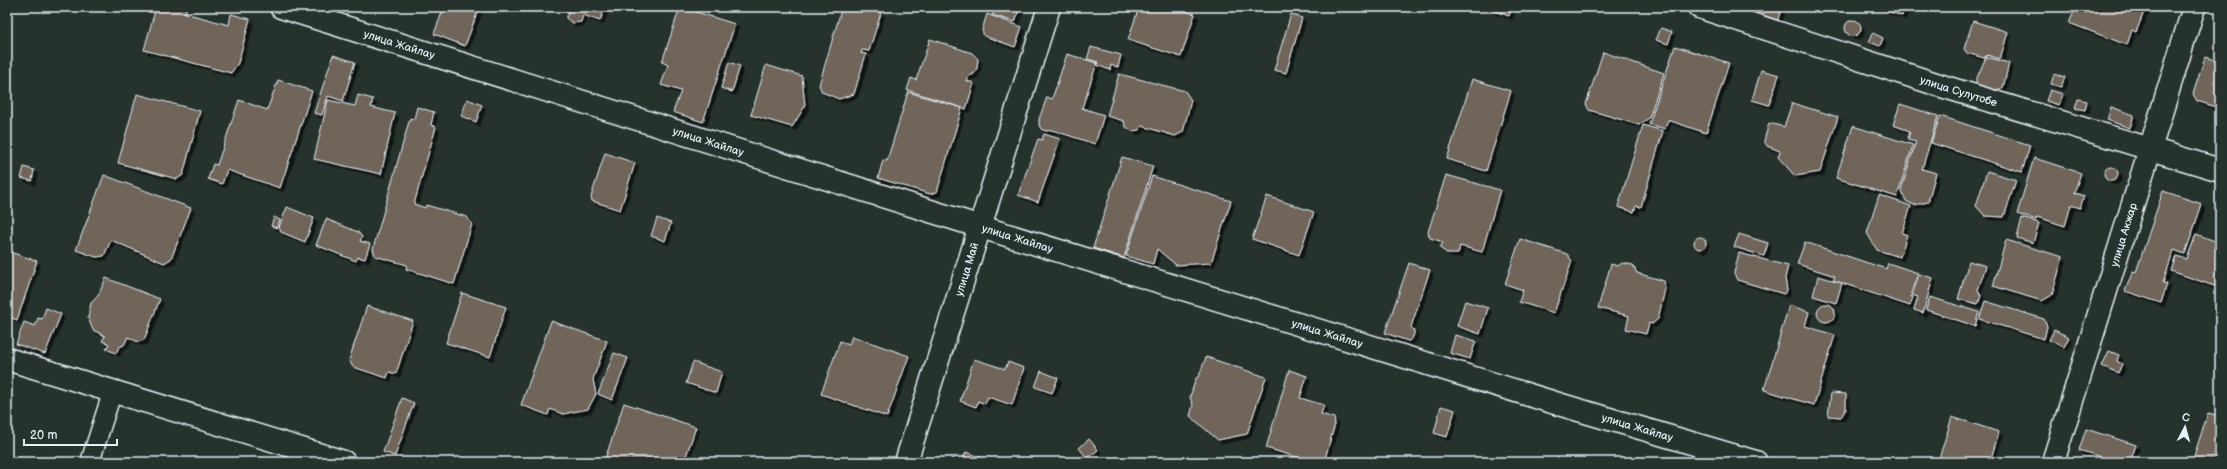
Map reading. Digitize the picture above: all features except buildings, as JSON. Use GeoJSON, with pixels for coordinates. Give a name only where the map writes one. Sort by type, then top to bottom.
{"type":"FeatureCollection","features":[{"type":"Feature","properties":{"kind":"street","name":"улица Жайлау"},"geometry":{"type":"LineString","coordinates":[[281,7],[981,227],[1565,406],[1756,462]]}},
{"type":"Feature","properties":{"kind":"street","name":"улица Май"},"geometry":{"type":"LineString","coordinates":[[906,462],[1049,7]]}},
{"type":"Feature","properties":{"kind":"street","name":"улица Сулутобе"},"geometry":{"type":"LineString","coordinates":[[1699,7],[1945,87],[2220,170]]}},
{"type":"Feature","properties":{"kind":"street","name":"улица Акжар"},"geometry":{"type":"LineString","coordinates":[[2053,462],[2194,7]]}},
{"type":"Feature","properties":{"kind":"street"},"geometry":{"type":"LineString","coordinates":[[7,359],[112,393],[344,462]]}},
{"type":"Feature","properties":{"kind":"lane"},"geometry":{"type":"LineString","coordinates":[[90,462],[112,393]]}}]}
